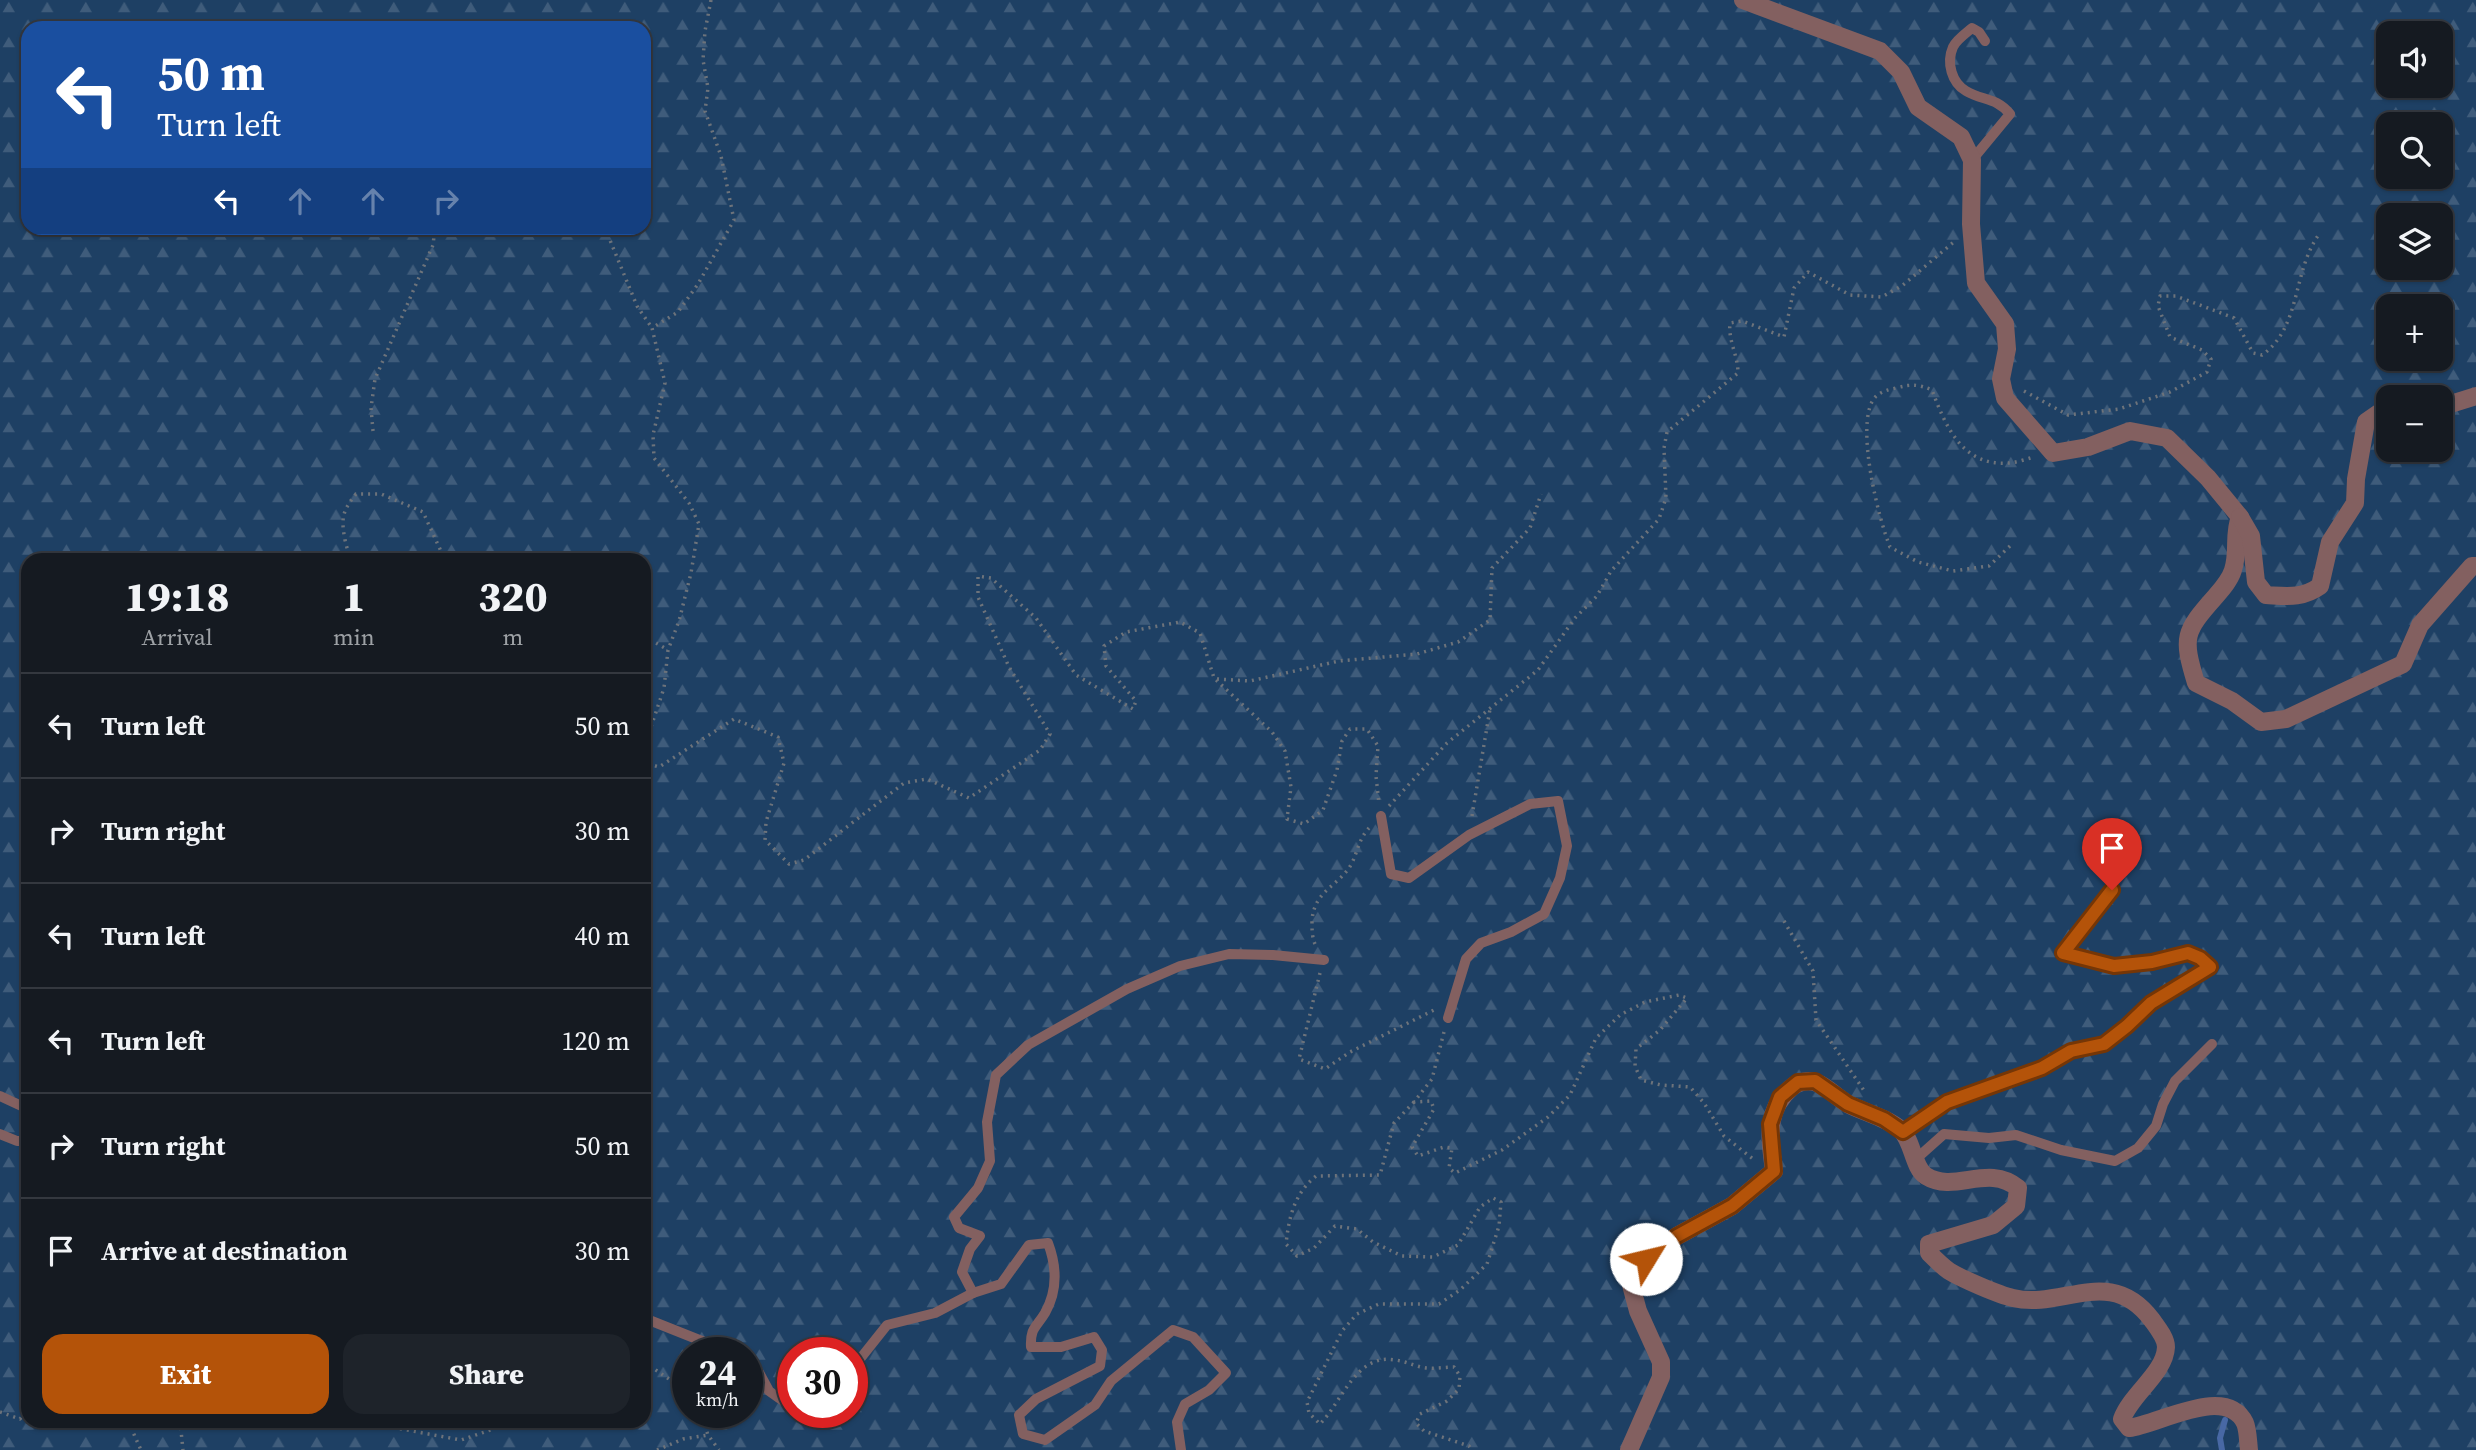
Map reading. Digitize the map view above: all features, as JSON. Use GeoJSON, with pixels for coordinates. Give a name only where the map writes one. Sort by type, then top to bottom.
{"type":"FeatureCollection","features":[{"type":"Feature","properties":{"kind":"street"},"geometry":{"type":"LineString","coordinates":[[1743,0],[1880,51],[1901,72],[1918,107],[1961,137],[1972,160],[1971,225],[1976,283],[2005,324],[2007,349],[2001,379],[2005,398],[2053,453],[2088,447],[2130,431],[2167,438],[2208,478],[2240,517],[2251,536],[2256,582],[2266,596],[2301,597],[2320,586],[2330,542],[2355,503],[2356,479],[2366,422],[2376,415]]}},
{"type":"Feature","properties":{"kind":"street"},"geometry":{"type":"LineString","coordinates":[[2453,403],[2476,396]]}},
{"type":"Feature","properties":{"kind":"street"},"geometry":{"type":"LineString","coordinates":[[2240,517],[2236,528],[2238,549],[2233,572],[2192,623],[2186,651],[2196,683],[2232,701],[2261,722],[2286,719],[2403,663],[2420,625],[2472,566],[2476,566]]}},
{"type":"Feature","properties":{"kind":"street"},"geometry":{"type":"LineString","coordinates":[[1629,1450],[1661,1377],[1661,1362],[1630,1286],[1630,1271],[1677,1236],[1732,1206],[1774,1171],[1770,1124],[1780,1097],[1798,1082],[1815,1081],[1848,1104],[1884,1119],[1903,1132],[1923,1175],[1940,1183],[1988,1177],[2008,1180],[2018,1188],[2016,1206],[1993,1225],[1929,1244],[1929,1253],[1950,1272],[2013,1298],[2034,1299],[2106,1292],[2127,1296],[2146,1312],[2166,1345],[2162,1362],[2127,1405],[2122,1419],[2129,1428],[2217,1404],[2234,1411],[2245,1423],[2249,1450]]}},
{"type":"Feature","properties":{"kind":"lane"},"geometry":{"type":"LineString","coordinates":[[1972,160],[2010,114],[2001,103],[1966,91],[1954,80],[1950,64],[1953,46],[1972,28],[1979,32],[1985,41]]}},
{"type":"Feature","properties":{"kind":"lane"},"geometry":{"type":"LineString","coordinates":[[1381,816],[1391,874],[1409,878],[1469,835],[1530,804],[1558,801],[1567,846],[1560,878],[1544,914],[1511,932],[1481,943],[1466,958],[1448,1018]]}},
{"type":"Feature","properties":{"kind":"lane"},"geometry":{"type":"LineString","coordinates":[[1903,1132],[1947,1102],[2042,1068],[2071,1051],[2104,1044],[2151,1003],[2210,967],[2200,958],[2188,953],[2152,962],[2114,966],[2063,953],[2112,890]]}},
{"type":"Feature","properties":{"kind":"lane"},"geometry":{"type":"LineString","coordinates":[[973,1293],[962,1272],[970,1249],[980,1236],[959,1228],[954,1217],[978,1188],[990,1161],[987,1122],[996,1075],[1028,1045],[1126,989],[1180,966],[1229,954],[1324,960]]}},
{"type":"Feature","properties":{"kind":"lane"},"geometry":{"type":"LineString","coordinates":[[1916,1160],[1944,1134],[1989,1138],[2016,1135],[2062,1150],[2115,1161],[2138,1148],[2156,1126],[2163,1104],[2175,1081],[2211,1044]]}},
{"type":"Feature","properties":{"kind":"lane"},"geometry":{"type":"LineString","coordinates":[[0,1096],[21,1106]]}},
{"type":"Feature","properties":{"kind":"lane"},"geometry":{"type":"LineString","coordinates":[[0,1134],[21,1141]]}},
{"type":"Feature","properties":{"kind":"lane"},"geometry":{"type":"LineString","coordinates":[[868,1349],[887,1325],[935,1313],[973,1293],[1001,1284],[1029,1245],[1048,1243],[1056,1263],[1054,1285],[1051,1301],[1030,1333],[1031,1348],[1061,1347],[1094,1337],[1102,1350],[1100,1366],[1035,1399],[1019,1415],[1023,1434],[1045,1440],[1095,1405],[1111,1381],[1173,1330],[1193,1337],[1226,1373],[1209,1390],[1185,1404],[1177,1422],[1181,1450]]}},
{"type":"Feature","properties":{"kind":"lane"},"geometry":{"type":"LineString","coordinates":[[651,1321],[692,1337]]}},
{"type":"Feature","properties":{"kind":"lane"},"geometry":{"type":"LineString","coordinates":[[763,1380],[769,1391],[777,1397]]}},
{"type":"Feature","properties":{"kind":"path"},"geometry":{"type":"LineString","coordinates":[[652,328],[678,312],[698,284],[734,220],[721,156],[705,111],[708,88],[704,51],[711,0]]}},
{"type":"Feature","properties":{"kind":"path"},"geometry":{"type":"LineString","coordinates":[[1472,1450],[1469,1446],[1424,1432],[1416,1423],[1420,1415],[1447,1401],[1459,1389],[1460,1376],[1454,1367],[1427,1368],[1392,1359],[1369,1363],[1350,1382],[1320,1424],[1309,1413],[1307,1402],[1330,1354],[1342,1331],[1357,1314],[1378,1304],[1439,1304],[1460,1290],[1487,1264],[1499,1226],[1501,1202],[1493,1198],[1480,1207],[1458,1245],[1433,1256],[1402,1256],[1373,1242],[1357,1229],[1335,1226],[1314,1248],[1297,1256],[1286,1244],[1290,1212],[1306,1185],[1316,1176],[1380,1175],[1394,1123],[1432,1079],[1448,1018],[1437,1008],[1349,1052],[1325,1069],[1299,1059],[1324,960],[1312,938],[1312,917],[1318,898],[1351,865],[1361,836],[1447,743],[1538,670],[1575,618],[1597,596],[1611,572],[1659,519],[1666,498],[1664,448],[1668,432],[1738,373],[1738,361],[1728,335],[1730,323],[1742,321],[1784,337],[1794,288],[1808,272],[1850,295],[1882,297],[1940,256],[1971,225]]}},
{"type":"Feature","properties":{"kind":"path"},"geometry":{"type":"LineString","coordinates":[[2001,379],[2068,415],[2119,409],[2170,392],[2207,372],[2211,359],[2202,350],[2170,337],[2158,306],[2160,296],[2176,296],[2234,318],[2253,353],[2262,355],[2274,346],[2289,323],[2304,265],[2320,233]]}},
{"type":"Feature","properties":{"kind":"path"},"geometry":{"type":"LineString","coordinates":[[373,431],[371,408],[375,379],[433,245],[434,235]]}},
{"type":"Feature","properties":{"kind":"path"},"geometry":{"type":"LineString","coordinates":[[608,235],[637,306],[652,328],[665,383],[653,435],[654,458],[689,503],[699,524],[691,573],[679,621],[668,650],[664,688],[651,727]]}},
{"type":"Feature","properties":{"kind":"path"},"geometry":{"type":"LineString","coordinates":[[2010,546],[1989,566],[1953,571],[1918,562],[1890,547],[1882,528],[1873,482],[1866,425],[1867,412],[1874,398],[1883,391],[1915,383],[1932,390],[1943,419],[1955,440],[1983,461],[2008,463],[2053,453]]}},
{"type":"Feature","properties":{"kind":"path"},"geometry":{"type":"LineString","coordinates":[[348,553],[341,522],[347,505],[356,494],[381,494],[423,512],[444,553]]}},
{"type":"Feature","properties":{"kind":"path"},"geometry":{"type":"LineString","coordinates":[[1214,678],[1250,681],[1339,662],[1417,654],[1458,642],[1490,620],[1492,568],[1530,528],[1541,494]]}},
{"type":"Feature","properties":{"kind":"path"},"geometry":{"type":"LineString","coordinates":[[651,765],[659,767],[734,719],[778,737],[785,762],[766,822],[765,840],[789,863],[804,860],[904,783],[927,779],[969,798],[1040,750],[1050,734],[1009,667],[978,597],[978,576],[991,578],[1037,618],[1076,675],[1133,709],[1136,701],[1106,666],[1104,646],[1126,632],[1180,622],[1200,633],[1214,678],[1272,732],[1285,751],[1291,787],[1287,819],[1304,824],[1323,810],[1342,741],[1350,729],[1367,729],[1378,746],[1376,776],[1381,816]]}},
{"type":"Feature","properties":{"kind":"path"},"geometry":{"type":"LineString","coordinates":[[651,640],[668,650]]}},
{"type":"Feature","properties":{"kind":"path"},"geometry":{"type":"LineString","coordinates":[[1469,835],[1490,707]]}},
{"type":"Feature","properties":{"kind":"path"},"geometry":{"type":"LineString","coordinates":[[1784,920],[1813,971],[1816,1020],[1884,1119]]}},
{"type":"Feature","properties":{"kind":"path"},"geometry":{"type":"LineString","coordinates":[[1414,1102],[1431,1101],[1434,1110],[1412,1147],[1418,1156],[1444,1147],[1452,1148],[1449,1168],[1455,1173],[1502,1150],[1549,1117],[1570,1095],[1596,1038],[1620,1016],[1645,1002],[1679,995],[1687,998],[1660,1030],[1636,1049],[1635,1066],[1641,1080],[1661,1085],[1690,1087],[1704,1103],[1724,1136],[1774,1171]]}},
{"type":"Feature","properties":{"kind":"path"},"geometry":{"type":"LineString","coordinates":[[651,1367],[672,1381]]}},
{"type":"Feature","properties":{"kind":"path"},"geometry":{"type":"LineString","coordinates":[[0,1412],[21,1418]]}},
{"type":"Feature","properties":{"kind":"path"},"geometry":{"type":"LineString","coordinates":[[131,1428],[141,1450]]}},
{"type":"Feature","properties":{"kind":"path"},"geometry":{"type":"LineString","coordinates":[[181,1428],[183,1450]]}},
{"type":"Feature","properties":{"kind":"path"},"geometry":{"type":"LineString","coordinates":[[396,1428],[461,1440],[496,1428]]}},
{"type":"Feature","properties":{"kind":"path"},"geometry":{"type":"LineString","coordinates":[[706,1428],[719,1450]]}},
{"type":"Feature","properties":{"kind":"path"},"geometry":{"type":"LineString","coordinates":[[657,1450],[683,1439],[708,1435]]}},
{"type":"Feature","properties":{"kind":"green space"},"geometry":{"type":"Polygon","coordinates":[[[0,0],[2476,0],[2476,1450],[0,1450],[0,0]]]}},
{"type":"Feature","properties":{"kind":"waterway"},"geometry":{"type":"LineString","coordinates":[[2222,1450],[2220,1438],[2225,1420]]}},
{"type":"Feature","properties":{"kind":"route"},"geometry":{"type":"LineString","coordinates":[[1646,1259],[1677,1236],[1732,1206],[1774,1171],[1770,1124],[1780,1097],[1798,1082],[1815,1081],[1848,1104],[1884,1119],[1903,1132],[1947,1102],[2042,1068],[2071,1051],[2104,1044],[2173,987],[2210,967],[2200,958],[2188,953],[2152,962],[2114,966],[2063,953],[2112,890]]}}]}
